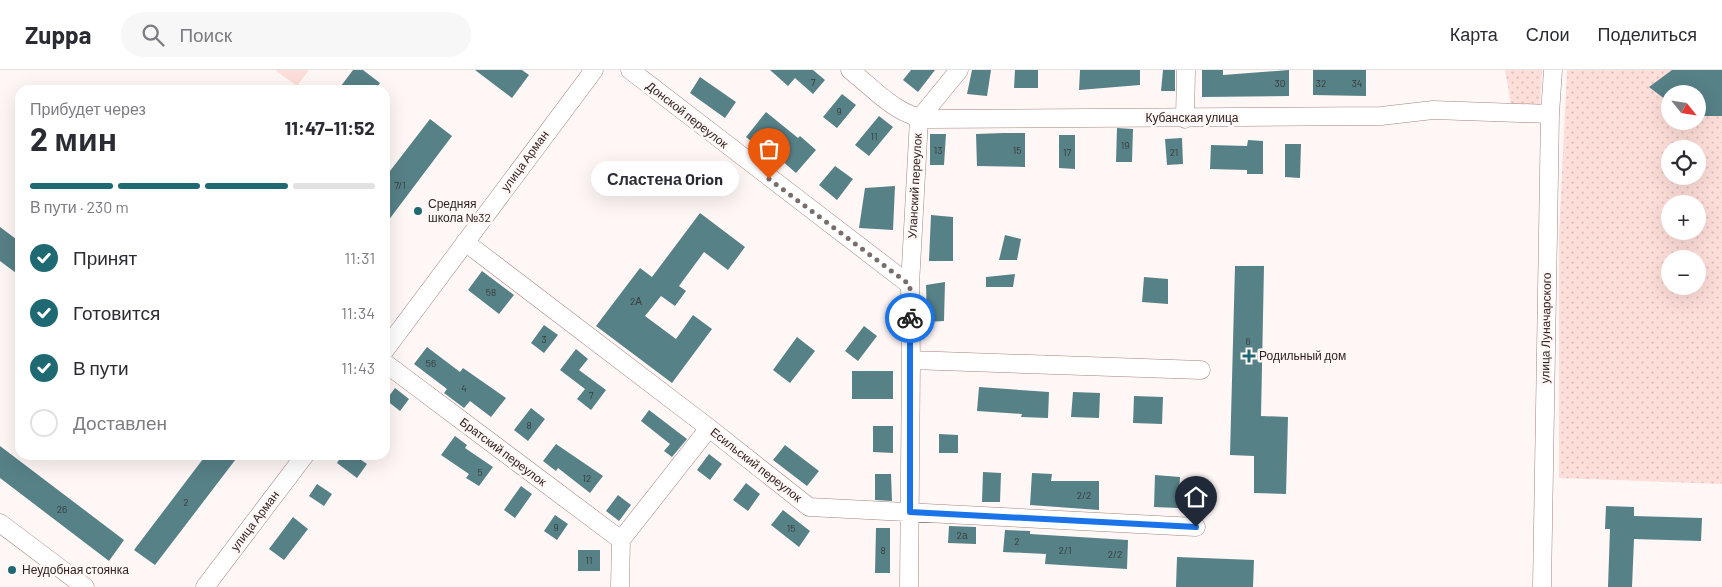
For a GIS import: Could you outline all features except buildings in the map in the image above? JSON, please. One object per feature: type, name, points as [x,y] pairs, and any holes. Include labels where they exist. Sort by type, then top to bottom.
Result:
[{"type":"street","name":"улица Арман","points":[[390,343],[594,70]]},
{"type":"street","name":"Донской переулок","points":[[630,70],[910,285]]},
{"type":"street","name":"Кубанская улица","points":[[850,70],[905,113],[919,119],[1185,119],[1381,116],[1433,110],[1550,114]]},
{"type":"street","name":"Уланский переулок","points":[[910,285],[919,119],[958,70]]},
{"type":"street","points":[[1185,119],[1186,70]]},
{"type":"street","name":"улица Луначарского","points":[[1542,587],[1550,114],[1553,70]]},
{"type":"street","name":"Есильский переулок","points":[[465,242],[709,428],[809,507],[1196,527]]},
{"type":"street","points":[[909,587],[910,285]]},
{"type":"street","points":[[911,360],[1202,370]]},
{"type":"street","name":"Братский переулок","points":[[390,367],[621,540]]},
{"type":"street","points":[[620,587],[621,540],[709,428]]},
{"type":"street","name":"улица Арман","points":[[205,587],[301,460]]},
{"type":"street","points":[[0,523],[85,587]]},
{"type":"shaded area","points":[[275,70],[309,70],[298,85]]},
{"type":"shaded area","points":[[1505,70],[1542,70],[1540,106],[1511,105]]},
{"type":"shaded area","points":[[1567,70],[1722,70],[1722,484],[1559,478],[1559,234]]},
{"type":"way so far","points":[[769,179],[910,285],[910,318]]},
{"type":"place","name":"Сластена Orion","points":[[769,179]]},
{"type":"place","name":"Средняя школа №32","points":[[418,211]]},
{"type":"place","name":"Родильный дом","points":[[1249,356]]},
{"type":"place","name":"Неудобная стоянка","points":[[12,570]]},
{"type":"route","points":[[910,318],[910,512],[1196,527]]}]
